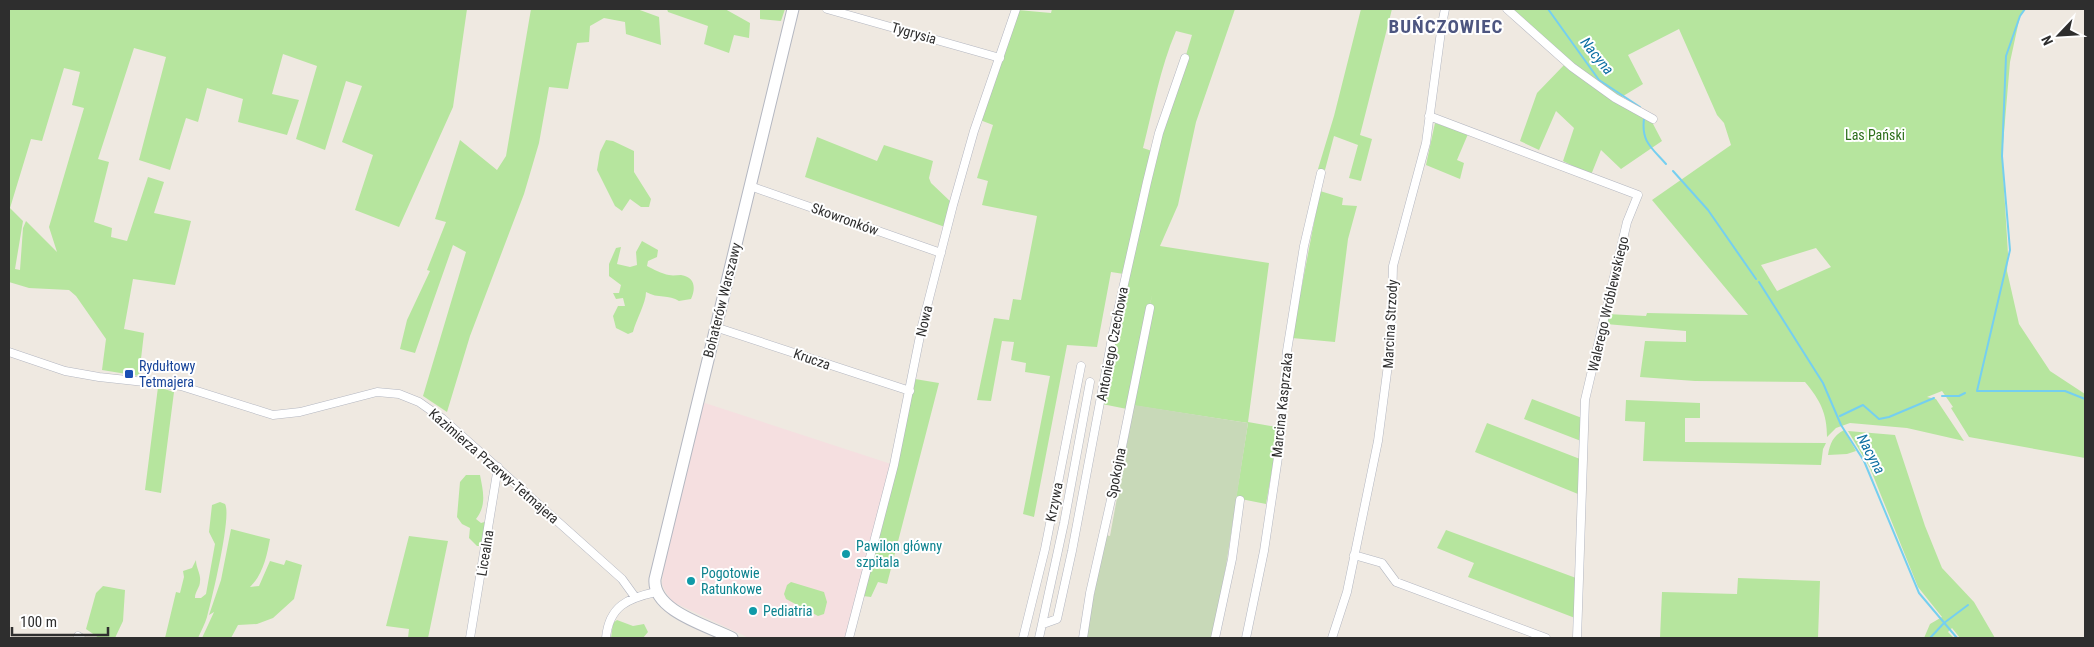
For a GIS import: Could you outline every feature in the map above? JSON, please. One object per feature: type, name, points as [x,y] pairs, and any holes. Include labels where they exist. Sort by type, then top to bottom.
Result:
[{"type":"street","name":"Bohaterów Warszawy","points":[[656,592],[654,584],[657,564],[793,9]]},
{"type":"street","name":"Tygrysia","points":[[827,9],[1000,58]]},
{"type":"street","name":"Nowa","points":[[849,638],[894,465],[922,326],[940,253],[974,132],[1016,9]]},
{"type":"street","name":"Marcina Strzody","points":[[1332,638],[1347,592],[1378,441],[1391,342],[1393,266],[1426,143],[1428,116],[1445,9]]},
{"type":"street","points":[[1507,9],[1572,67],[1615,98],[1653,119]]},
{"type":"street","name":"Antoniego Czechowa","points":[[1043,624],[1057,619],[1072,551],[1112,333],[1159,133],[1185,58]]},
{"type":"street","name":"Walerego Wróblewskiego","points":[[1428,116],[1638,195],[1627,222],[1586,400],[1577,638]]},
{"type":"street","name":"Marcina Kasprzaka","points":[[1246,638],[1264,551],[1280,444],[1287,351],[1304,246],[1322,173]]},
{"type":"street","name":"Skowronków","points":[[750,186],[940,253]]},
{"type":"street","name":"Spokojna","points":[[1083,638],[1090,594],[1114,491],[1150,308]]},
{"type":"street","name":"Krucza","points":[[715,327],[910,391]]},
{"type":"street","name":"Kazimierza Przerwy-Tetmajera","points":[[9,352],[65,371],[99,377],[181,386],[273,415],[300,412],[377,392],[399,394],[419,402],[443,419],[622,579],[634,597]]},
{"type":"street","name":"Krzywa","points":[[1023,638],[1045,549],[1081,366]]},
{"type":"street","name":"Antoniego Czechowa","points":[[1039,638],[1090,382]]},
{"type":"street","name":"Licealna","points":[[470,638],[498,467]]},
{"type":"street","points":[[1215,638],[1232,559],[1240,500]]},
{"type":"street","points":[[1354,555],[1382,563],[1396,582],[1546,638]]},
{"type":"street","points":[[606,638],[609,623],[614,614],[634,597],[656,592],[668,607],[732,638]]},
{"type":"shaded area","points":[[702,402],[891,464],[846,638],[749,638],[673,602],[666,593],[662,584],[664,563]]},
{"type":"green space","points":[[9,9],[467,9],[453,107],[399,227],[355,210],[373,155],[342,142],[362,86],[346,81],[325,150],[296,139],[317,66],[283,54],[272,94],[299,100],[287,135],[238,122],[243,99],[207,88],[198,122],[186,118],[170,170],[139,160],[166,57],[134,48],[98,159],[109,162],[94,222],[112,228],[111,237],[127,241],[148,177],[164,182],[154,213],[191,221],[175,285],[133,279],[124,329],[144,333],[139,376],[102,370],[106,339],[76,296],[69,290],[29,288],[9,282]],"holes":[[[64,68],[80,72],[72,105],[84,108],[49,227],[57,252],[26,221],[23,228],[20,270],[15,269],[23,221],[10,208],[31,139],[42,141]]]},
{"type":"green space","points":[[531,9],[637,9],[659,17],[661,45],[626,34],[625,22],[604,18],[590,26],[589,42],[577,43],[568,89],[549,87],[539,143],[524,194],[470,336],[447,412],[423,396],[466,252],[453,245],[415,353],[400,349],[407,320],[430,271],[427,270],[446,222],[435,219],[460,140],[497,170],[506,156]]},
{"type":"green space","points":[[667,9],[725,9],[750,23],[749,38],[734,35],[729,53],[704,44],[708,26],[668,12]]},
{"type":"green space","points":[[760,9],[785,9],[781,21],[760,19]]},
{"type":"green space","points":[[1052,9],[1235,9],[1196,122],[1178,205],[1160,246],[1269,263],[1248,422],[1277,427],[1277,441],[1266,504],[1236,498],[1248,423],[1130,405],[1152,295],[1127,409],[1102,404],[1152,168],[1192,35],[1176,31],[1161,74],[1143,148],[1152,151],[1124,274],[1111,272],[1097,347],[1067,345],[1034,517],[1023,514],[1050,376],[1025,372],[1026,363],[1011,360],[1014,342],[1002,341],[991,401],[977,400],[994,318],[1009,320],[1013,299],[1021,300],[1037,216],[982,205],[988,181],[977,178],[993,125],[980,120],[1018,10],[1051,13]]},
{"type":"green space","points":[[1361,9],[1392,9],[1360,135],[1372,139],[1361,181],[1349,178],[1358,145],[1334,136],[1325,170],[1318,169],[1334,116]]},
{"type":"green space","name":"Las Pański","points":[[1511,9],[2025,9],[2020,16],[2010,62],[2002,156],[2008,254],[2007,271],[2019,324],[2050,371],[2085,394],[2085,458],[1969,437],[1942,391],[1927,397],[1936,399],[1964,441],[1907,428],[1850,423],[1836,428],[1827,437],[1826,421],[1822,407],[1805,382],[1695,381],[1640,377],[1645,341],[1686,342],[1686,331],[1606,324],[1607,314],[1646,316],[1647,313],[1748,315],[1652,200],[1731,145],[1724,123],[1717,115],[1679,29],[1628,55],[1643,84],[1615,101],[1652,122],[1662,141],[1621,169],[1601,150],[1591,175],[1563,161],[1574,128],[1556,111],[1539,150],[1520,141],[1537,93],[1565,64]],"holes":[[[1816,248],[1831,267],[1777,291],[1761,265]]]},
{"type":"green space","points":[[1435,123],[1468,134],[1457,160],[1464,163],[1460,179],[1426,165]]},
{"type":"green space","points":[[817,137],[877,161],[884,145],[933,161],[929,178],[931,183],[951,202],[945,227],[805,177]]},
{"type":"green space","points":[[606,140],[613,141],[634,151],[634,172],[651,199],[649,207],[641,207],[630,199],[622,211],[615,206],[597,170],[600,152]]},
{"type":"green space","points":[[1320,191],[1343,198],[1342,205],[1357,206],[1348,239],[1335,342],[1292,338]]},
{"type":"green space","points":[[642,241],[658,250],[657,257],[648,261],[647,266],[666,274],[686,276],[692,281],[694,291],[691,299],[679,301],[646,292],[633,332],[628,334],[616,328],[613,316],[618,306],[625,306],[623,298],[616,299],[613,293],[619,293],[621,285],[609,276],[609,264],[616,248],[621,247],[617,264],[630,267],[637,265],[636,252]]},
{"type":"green space","points":[[915,379],[939,383],[887,584],[878,582],[871,597],[863,596],[898,463]]},
{"type":"green space","points":[[158,387],[174,392],[161,493],[145,490]]},
{"type":"green space","points":[[1532,399],[1582,418],[1581,441],[1524,419]]},
{"type":"green space","points":[[1626,400],[1700,403],[1700,418],[1685,418],[1685,442],[1826,443],[1823,449],[1821,465],[1643,461],[1645,422],[1625,421]]},
{"type":"green space","points":[[1134,405],[1248,423],[1226,566],[1212,638],[1086,638],[1105,535],[1110,536]]},
{"type":"green space","points":[[1487,423],[1580,459],[1578,494],[1475,452]]},
{"type":"green space","points":[[1844,430],[1856,451],[1847,454],[1828,455],[1833,440]]},
{"type":"green space","points":[[1848,431],[1895,435],[1925,526],[1942,568],[1974,602],[1995,638],[1960,638],[1952,628],[1948,632],[1954,638],[1924,638],[1930,624],[1942,617],[1918,587],[1870,468]]},
{"type":"green space","points":[[466,475],[480,475],[483,503],[476,519],[481,523],[488,521],[484,546],[477,546],[469,538],[470,528],[462,524],[457,517],[460,482]]},
{"type":"green space","points":[[220,502],[225,504],[226,511],[224,540],[205,622],[198,638],[165,638],[176,592],[180,593],[184,577],[183,571],[192,568],[196,560],[200,578],[195,598],[201,598],[206,594],[215,544],[209,532],[212,505]]},
{"type":"green space","points":[[231,529],[270,539],[261,571],[250,587],[259,586],[270,561],[284,565],[286,560],[302,565],[294,599],[273,618],[257,624],[238,625],[231,638],[202,638],[214,612],[209,615],[221,580]]},
{"type":"green space","points":[[1446,530],[1576,578],[1575,618],[1468,577],[1474,563],[1437,548]]},
{"type":"green space","points":[[409,536],[448,541],[428,638],[408,638],[409,629],[386,626]]},
{"type":"green space","points":[[1738,578],[1820,581],[1818,638],[1660,638],[1662,592],[1737,594]]},
{"type":"green space","points":[[791,582],[824,592],[827,602],[824,614],[818,616],[786,599],[784,594],[787,585]]},
{"type":"green space","points":[[103,586],[125,590],[123,621],[115,638],[99,638],[86,629],[96,593]]},
{"type":"green space","points":[[617,620],[633,626],[644,624],[648,632],[643,638],[611,638],[613,623]]},
{"type":"waterway","name":"Nacyna","points":[[1548,9],[1599,80],[1640,107]]},
{"type":"waterway","points":[[2025,9],[2020,16],[2006,56],[2002,156],[2010,250],[1977,391],[2065,391],[2085,399]]},
{"type":"waterway","name":"Nacyna","points":[[1644,119],[1646,139],[1652,149],[1666,164]]},
{"type":"waterway","name":"Nacyna","points":[[1673,171],[1708,210],[1756,279]]},
{"type":"waterway","name":"Nacyna","points":[[1759,282],[1823,383],[1841,425],[1864,461],[1919,593],[1957,638]]},
{"type":"waterway","points":[[1942,396],[1959,396],[1965,393]]},
{"type":"waterway","points":[[1840,416],[1863,405],[1879,419],[1889,417],[1934,398]]},
{"type":"waterway","points":[[1930,638],[1944,623],[1968,605]]},
{"type":"place","name":"Rydułtowy Tetmajera","points":[[129,374]]},
{"type":"place","name":"Pawilon główny szpitala","points":[[846,554]]},
{"type":"place","name":"Pogotowie Ratunkowe","points":[[691,581]]},
{"type":"place","name":"Pediatria","points":[[753,611]]},
{"type":"district","name":"BUŃCZOWIEC","points":[[1446,26]]}]
